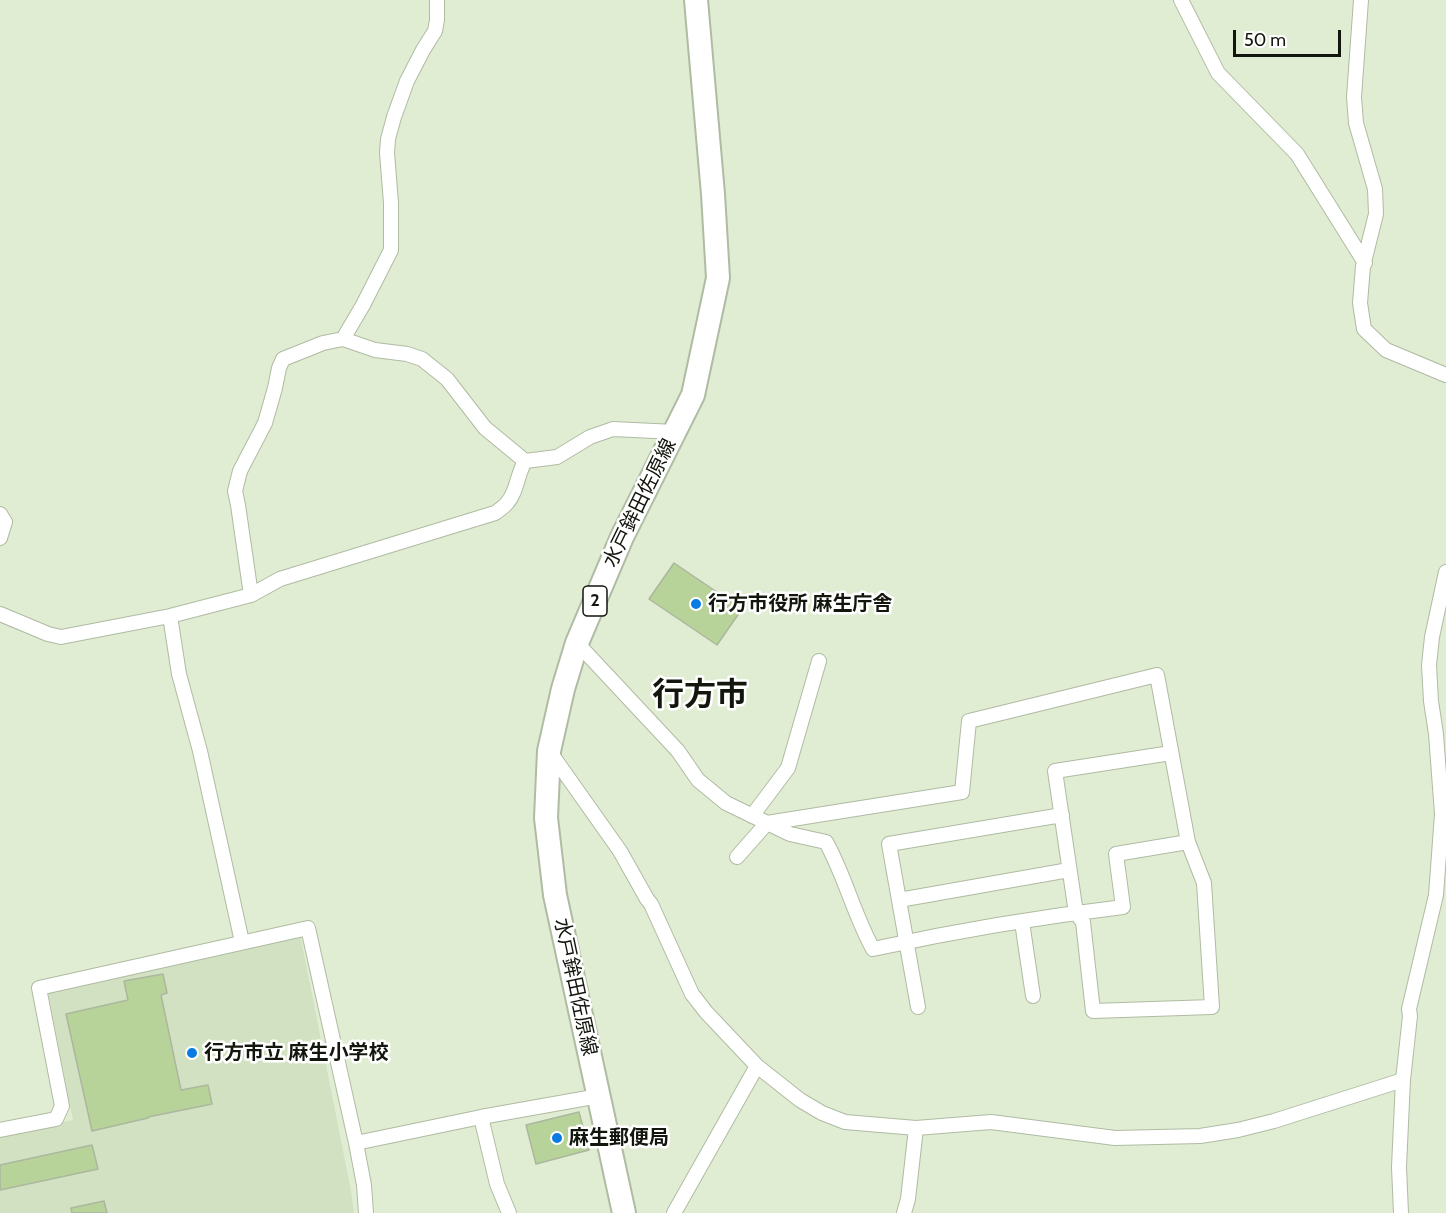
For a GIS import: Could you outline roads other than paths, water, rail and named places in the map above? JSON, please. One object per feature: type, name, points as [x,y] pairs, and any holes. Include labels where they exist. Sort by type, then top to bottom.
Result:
[{"type":"main road","name":"水戸鉾田佐原線","points":[[624,1213],[555,895],[546,818],[549,751],[563,689],[577,643],[622,537],[693,395],[718,278],[696,0]]},
{"type":"street","points":[[344,339],[391,250],[388,139],[407,81],[435,32],[437,0]]},
{"type":"street","points":[[1181,0],[1218,73],[1297,154],[1365,263]]},
{"type":"street","points":[[1361,0],[1353,97],[1356,123],[1375,189],[1376,214],[1363,266],[1360,303],[1364,329],[1386,350],[1446,375]]},
{"type":"street","points":[[251,595],[235,491],[240,471],[265,423],[283,359],[302,350],[344,339],[375,350],[407,354],[422,359],[447,379],[485,428],[525,462],[557,457],[590,437],[613,429],[675,432]]},
{"type":"street","points":[[0,614],[61,637],[170,616],[251,595],[280,579],[495,513],[507,504],[525,462]]},
{"type":"street","points":[[0,514],[5,522],[0,538]]},
{"type":"street","points":[[1401,1213],[1403,1080],[1409,1009],[1436,896],[1442,814],[1429,665],[1432,638],[1446,572]]},
{"type":"street","points":[[170,616],[179,674],[200,751],[242,942]]},
{"type":"street","points":[[577,643],[678,752],[698,780],[726,803],[790,834],[826,842],[837,861],[863,931],[873,949],[1022,922],[1123,907],[1116,854],[1188,842]]},
{"type":"street","points":[[752,816],[788,768],[819,662]]},
{"type":"street","points":[[737,857],[767,823],[962,792],[969,721],[1157,675],[1188,842],[1204,883],[1212,1007],[1093,1011],[1083,922],[1076,913],[1069,870],[1055,771],[1171,753]]},
{"type":"street","points":[[549,751],[620,851],[651,904],[692,994],[706,1012],[757,1066],[800,1100],[822,1113],[845,1122],[916,1128],[991,1122],[1115,1138],[1200,1136],[1274,1121],[1403,1080]]},
{"type":"street","points":[[918,1007],[889,844],[1062,815]]},
{"type":"street","points":[[899,900],[1069,870]]},
{"type":"street","points":[[1022,922],[1033,996]]},
{"type":"street","points":[[0,1130],[56,1119],[62,1106],[39,988],[308,928],[356,1143],[364,1185],[366,1213]]},
{"type":"street","points":[[674,1213],[757,1066]]},
{"type":"street","points":[[356,1143],[599,1096]]},
{"type":"street","points":[[481,1117],[498,1184],[509,1213]]},
{"type":"street","points":[[904,1213],[908,1200],[916,1128]]},
{"type":"place","name":"行方市役所 麻生庁舎","points":[[696,604]]},
{"type":"place","name":"行方市立 麻生小学校","points":[[192,1053]]},
{"type":"place","name":"麻生郵便局","points":[[557,1138]]},
{"type":"district","name":"行方市","points":[[700,696]]}]
